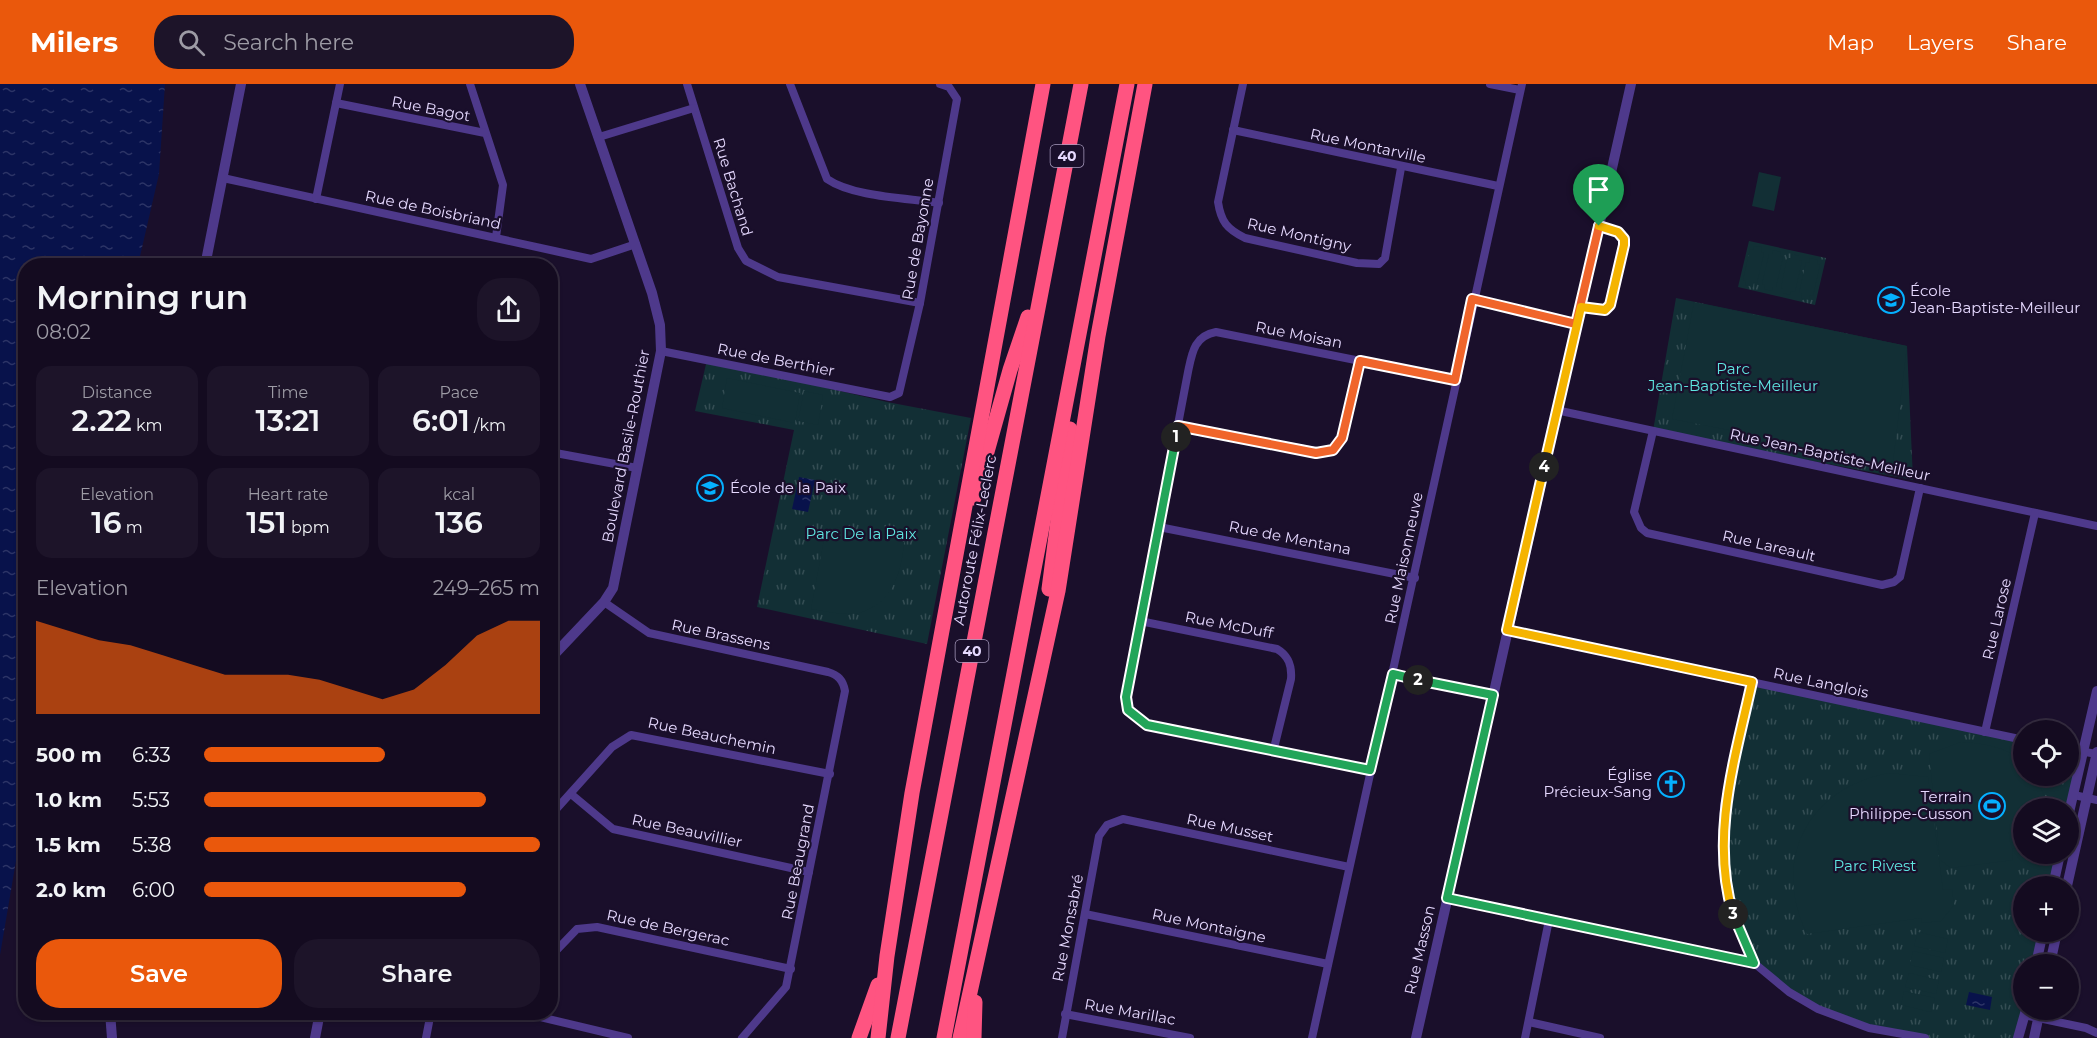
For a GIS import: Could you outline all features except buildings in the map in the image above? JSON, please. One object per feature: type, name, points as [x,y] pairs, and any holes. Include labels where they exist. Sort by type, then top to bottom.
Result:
[{"type":"highway","points":[[878,1038],[887,956],[912,793],[1043,84]]},
{"type":"highway","name":"Autoroute Félix-Leclerc","points":[[898,1038],[1082,84]]},
{"type":"highway","points":[[944,1038],[1127,84]]},
{"type":"highway","points":[[960,1038],[1066,547],[1094,357],[1145,84]]},
{"type":"highway","points":[[958,551],[1010,370],[1047,263]]},
{"type":"highway","points":[[1038,672],[1065,480],[1080,327]]},
{"type":"highway","points":[[859,1038],[871,1010],[887,956]]},
{"type":"highway","points":[[974,1038],[977,964]]},
{"type":"street","points":[[207,258],[241,84]]},
{"type":"street","points":[[316,199],[340,84]]},
{"type":"street","points":[[470,84],[503,185],[496,237]]},
{"type":"street","name":"Boulevard Basile-Routhier","points":[[558,651],[604,602],[613,588],[661,351],[660,325],[636,244],[580,84]]},
{"type":"street","name":"Rue Bachand","points":[[687,84],[738,249],[746,261],[778,277],[920,303]]},
{"type":"street","points":[[790,84],[827,179],[854,190],[939,203]]},
{"type":"street","name":"Rue de Bayonne","points":[[885,396],[899,393],[901,388],[939,203],[957,99],[949,87],[940,84]]},
{"type":"street","name":"Rue Montigny","points":[[1243,84],[1218,202],[1220,219],[1236,234],[1257,241],[1357,262],[1379,264],[1385,258],[1401,168]]},
{"type":"street","points":[[1490,84],[1521,87]]},
{"type":"street","name":"Rue Masson","points":[[1416,1038],[1631,84]]},
{"type":"street","name":"Rue Maisonneuve","points":[[1312,1038],[1370,770],[1415,578],[1472,299],[1521,87]]},
{"type":"street","name":"Rue Bagot","points":[[336,103],[485,133]]},
{"type":"street","points":[[598,137],[694,108]]},
{"type":"street","name":"Rue Montarville","points":[[1233,130],[1401,168],[1498,186]]},
{"type":"street","name":"Rue de Boisbriand","points":[[223,178],[591,259],[636,244]]},
{"type":"street","points":[[1581,307],[1605,310],[1610,305],[1624,245],[1624,239],[1618,232],[1599,226]]},
{"type":"street","points":[[1472,299],[1576,324]]},
{"type":"street","name":"Rue Moisan","points":[[1178,426],[1194,346],[1207,333],[1216,332],[1455,380]]},
{"type":"street","name":"Rue de Berthier","points":[[661,351],[885,396]]},
{"type":"street","points":[[1360,361],[1342,438],[1333,450],[1326,453],[1178,426],[1126,697],[1131,714],[1147,725],[1275,748],[1370,770]]},
{"type":"street","name":"Rue Jean-Baptiste-Meilleur","points":[[1556,410],[2097,526]]},
{"type":"street","name":"Rue Lareault","points":[[1653,431],[1635,513],[1641,528],[1647,533],[1871,583],[1882,585],[1894,582],[1900,577],[1920,488]]},
{"type":"street","points":[[558,453],[638,468]]},
{"type":"street","name":"Rue Larose","points":[[1985,732],[2035,513]]},
{"type":"street","name":"Rue de Mentana","points":[[1159,527],[1415,578]]},
{"type":"street","name":"Rue Brassens","points":[[604,602],[649,633],[828,672],[839,677]]},
{"type":"street","name":"Rue McDuff","points":[[1140,621],[1277,649],[1284,653],[1292,670],[1275,748]]},
{"type":"street","name":"Rue Langlois","points":[[1507,630],[2013,738]]},
{"type":"street","points":[[1393,674],[1493,695]]},
{"type":"street","name":"Rue Beaugrand","points":[[742,1038],[779,998],[786,987],[845,692],[839,677]]},
{"type":"street","points":[[1752,682],[1724,807],[1723,847],[1730,900],[1737,924],[1754,963],[1789,992],[1818,1009],[1869,1028],[1899,1036],[1926,1038]]},
{"type":"street","points":[[2073,798],[2097,691]]},
{"type":"street","name":"Rue Beauchemin","points":[[558,808],[612,747],[631,735],[830,774]]},
{"type":"street","points":[[2070,876],[2092,798],[2097,753],[2079,751]]},
{"type":"street","name":"Rue Beauvillier","points":[[571,794],[613,829],[809,872]]},
{"type":"street","points":[[2074,795],[2092,798]]},
{"type":"street","name":"Rue Musset","points":[[1107,825],[1123,819],[1349,867]]},
{"type":"street","name":"Rue Monsabré","points":[[1062,1038],[1099,836],[1107,825]]},
{"type":"street","points":[[1447,898],[1754,963]]},
{"type":"street","name":"Rue Montaigne","points":[[1085,914],[1328,964]]},
{"type":"street","points":[[1525,1038],[1549,920]]},
{"type":"street","name":"Rue de Bergerac","points":[[558,949],[577,929],[597,927],[790,969]]},
{"type":"street","name":"Rue Marillac","points":[[1065,1014],[1190,1038]]},
{"type":"street","points":[[111,1020],[112,1038]]},
{"type":"street","points":[[315,1038],[318,1020]]},
{"type":"street","points":[[426,1038],[429,1020]]},
{"type":"street","points":[[554,1020],[628,1038]]},
{"type":"street","points":[[2018,1038],[2023,1020]]},
{"type":"street","points":[[2034,1038],[2038,1020]]},
{"type":"street","points":[[2060,1020],[2097,1033]]},
{"type":"street","points":[[1529,1022],[1600,1038]]},
{"type":"green space","points":[[1759,172],[1781,177],[1774,211],[1752,206]]},
{"type":"green space","points":[[1749,241],[1826,258],[1815,305],[1738,287]]},
{"type":"green space","points":[[1754,246],[1762,247],[1761,252],[1764,253],[1757,283],[1754,282],[1753,287],[1745,285],[1746,281],[1743,280],[1750,249],[1753,250]]},
{"type":"green space","points":[[1773,250],[1781,252],[1780,256],[1783,257],[1776,287],[1773,287],[1772,291],[1764,289],[1765,285],[1762,284],[1769,254],[1772,254]]},
{"type":"green space","points":[[1792,254],[1799,256],[1799,260],[1802,261],[1795,292],[1791,291],[1790,295],[1783,293],[1781,288],[1787,258],[1791,258]]},
{"type":"green space","points":[[1810,258],[1818,260],[1817,264],[1820,265],[1813,296],[1810,295],[1809,300],[1801,298],[1802,293],[1799,293],[1806,262],[1809,263]]},
{"type":"green space","name":"Parc Jean-Baptiste-Meilleur","points":[[1676,298],[1907,346],[1913,480],[1653,431]]},
{"type":"green space","name":"Parc Jean-Baptiste-Meilleur","points":[[1694,302],[1907,346],[1893,462],[1672,419]]},
{"type":"green space","name":"Parc De la Paix","points":[[707,360],[887,402],[971,418],[927,644],[757,607],[794,430],[695,411]]},
{"type":"green space","points":[[727,378],[800,393],[795,423],[722,408]]},
{"type":"green space","points":[[804,391],[823,395],[818,425],[798,421]]},
{"type":"green space","points":[[836,527],[904,542],[901,564],[894,584],[881,601],[862,612],[843,614],[811,609],[825,534]]},
{"type":"green space","name":"Parc Rivest","points":[[1751,682],[2013,739],[2013,786],[2074,786],[2071,798],[2013,798],[2013,864],[2058,864],[2055,876],[2013,876],[2013,942],[2041,942],[2038,954],[2013,954],[2013,1020],[2022,1020],[2018,1038],[1925,1038],[1868,1028],[1818,1009],[1765,973],[1747,949],[1730,903],[1724,808]]},
{"type":"green space","name":"Terrain Philippe-Cusson","points":[[1961,742],[2002,749],[2013,755],[2013,786],[2040,786],[2045,798],[2013,798],[2013,860],[1951,868],[1940,860],[1929,754]]},
{"type":"green space","name":"Parc Rivest","points":[[2079,751],[2083,752],[2079,767]]},
{"type":"green space","points":[[1889,773],[1928,777],[1943,890],[1952,889],[1954,905],[1941,921],[1922,923],[1921,918],[1807,934],[1797,906],[1793,880],[1796,854],[1804,831],[1818,811],[1837,794],[1861,781]]},
{"type":"green space","points":[[1918,932],[1948,939],[1945,953],[1914,946]]},
{"type":"green space","points":[[1913,951],[1944,958],[1941,972],[1910,965]]},
{"type":"green space","points":[[1909,973],[1939,980],[1936,994],[1905,987]]},
{"type":"green space","points":[[1904,991],[1935,998],[1931,1012],[1901,1005]]},
{"type":"water","points":[[0,84],[165,84],[159,174],[140,258],[18,258],[18,849],[0,955]]},
{"type":"water","points":[[799,477],[815,480],[808,512],[792,509]]},
{"type":"water","points":[[1969,992],[1992,997],[1990,1010],[1966,1005]]},
{"type":"place","name":"École Jean-Baptiste-Meilleur","points":[[1891,300]]},
{"type":"place","name":"École de la Paix","points":[[710,488]]},
{"type":"place","name":"Église Précieux-Sang","points":[[1671,784]]},
{"type":"place","name":"Terrain Philippe-Cusson","points":[[1992,806]]},
{"type":"route","points":[[1599,226],[1618,232],[1623,236],[1624,245],[1610,305],[1605,310],[1581,307],[1507,630],[1752,682],[1724,807],[1723,847],[1730,900],[1737,924],[1754,963],[1447,898],[1493,695],[1393,674],[1370,770],[1275,748],[1147,725],[1128,710],[1126,697],[1178,426],[1316,453],[1333,450],[1342,438],[1360,361],[1455,380],[1472,299],[1576,324],[1599,226]]}]
